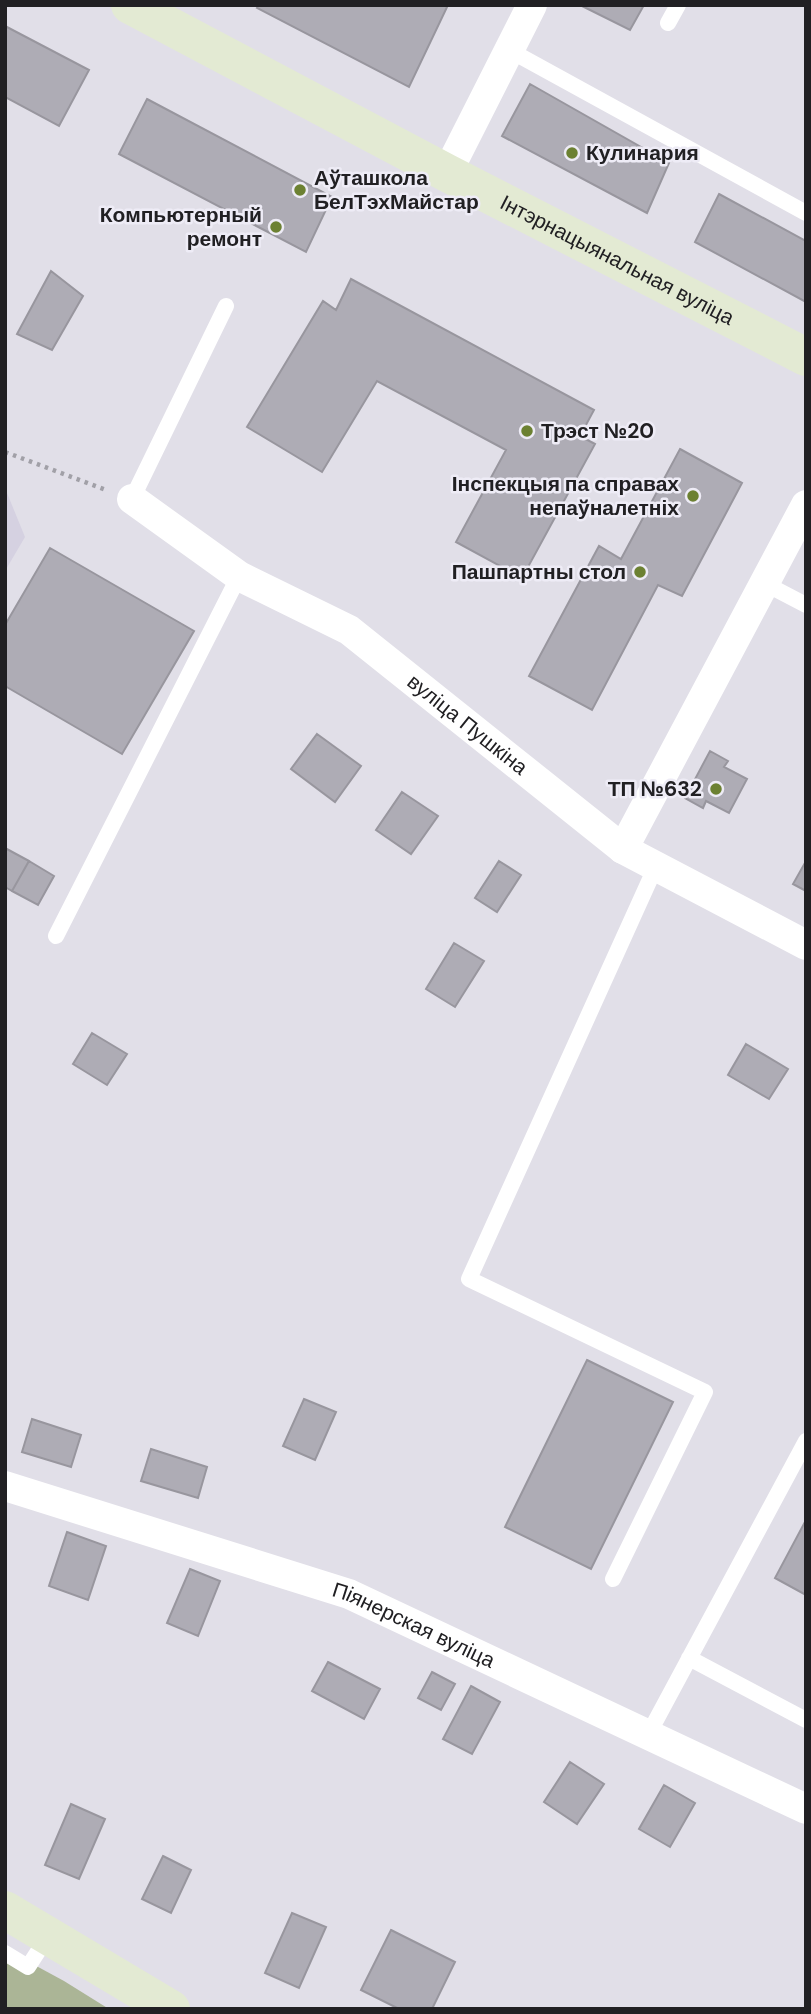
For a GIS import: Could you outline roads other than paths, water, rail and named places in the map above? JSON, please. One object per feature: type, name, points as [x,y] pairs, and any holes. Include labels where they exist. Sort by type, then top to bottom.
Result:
[{"type":"street","name":"Інтэрнацыянальная вуліца","points":[[130,5],[447,173],[806,357]]},
{"type":"street","points":[[447,173],[532,5]]},
{"type":"street","name":"вуліца Пушкіна","points":[[132,499],[239,576],[349,630],[623,849],[806,945]]},
{"type":"street","points":[[623,849],[806,505]]},
{"type":"street","name":"Піянерская вуліца","points":[[5,1486],[349,1594],[806,1809]]},
{"type":"street","points":[[5,1910],[171,2009]]},
{"type":"lane","points":[[668,23],[678,5]]},
{"type":"lane","points":[[509,50],[806,213]]},
{"type":"lane","points":[[132,499],[226,306]]},
{"type":"lane","points":[[56,936],[239,576]]},
{"type":"lane","points":[[764,583],[806,605]]},
{"type":"lane","points":[[613,1579],[705,1392],[469,1279],[656,866]]},
{"type":"lane","points":[[649,1735],[806,1441]]},
{"type":"lane","points":[[689,1658],[806,1720]]},
{"type":"lane","points":[[5,1953],[28,1967],[48,1936]]},
{"type":"place","name":"Кулинария","points":[[572,153]]},
{"type":"place","name":"Аўташкола БелТэхМайстар","points":[[300,190]]},
{"type":"place","name":"Компьютерный ремонт","points":[[276,227]]},
{"type":"place","name":"Трэст №20","points":[[527,431]]},
{"type":"place","name":"Інспекцыя па справах непаўналетніх","points":[[693,496]]},
{"type":"place","name":"Пашпартны стол","points":[[640,572]]},
{"type":"place","name":"ТП №632","points":[[716,789]]}]
